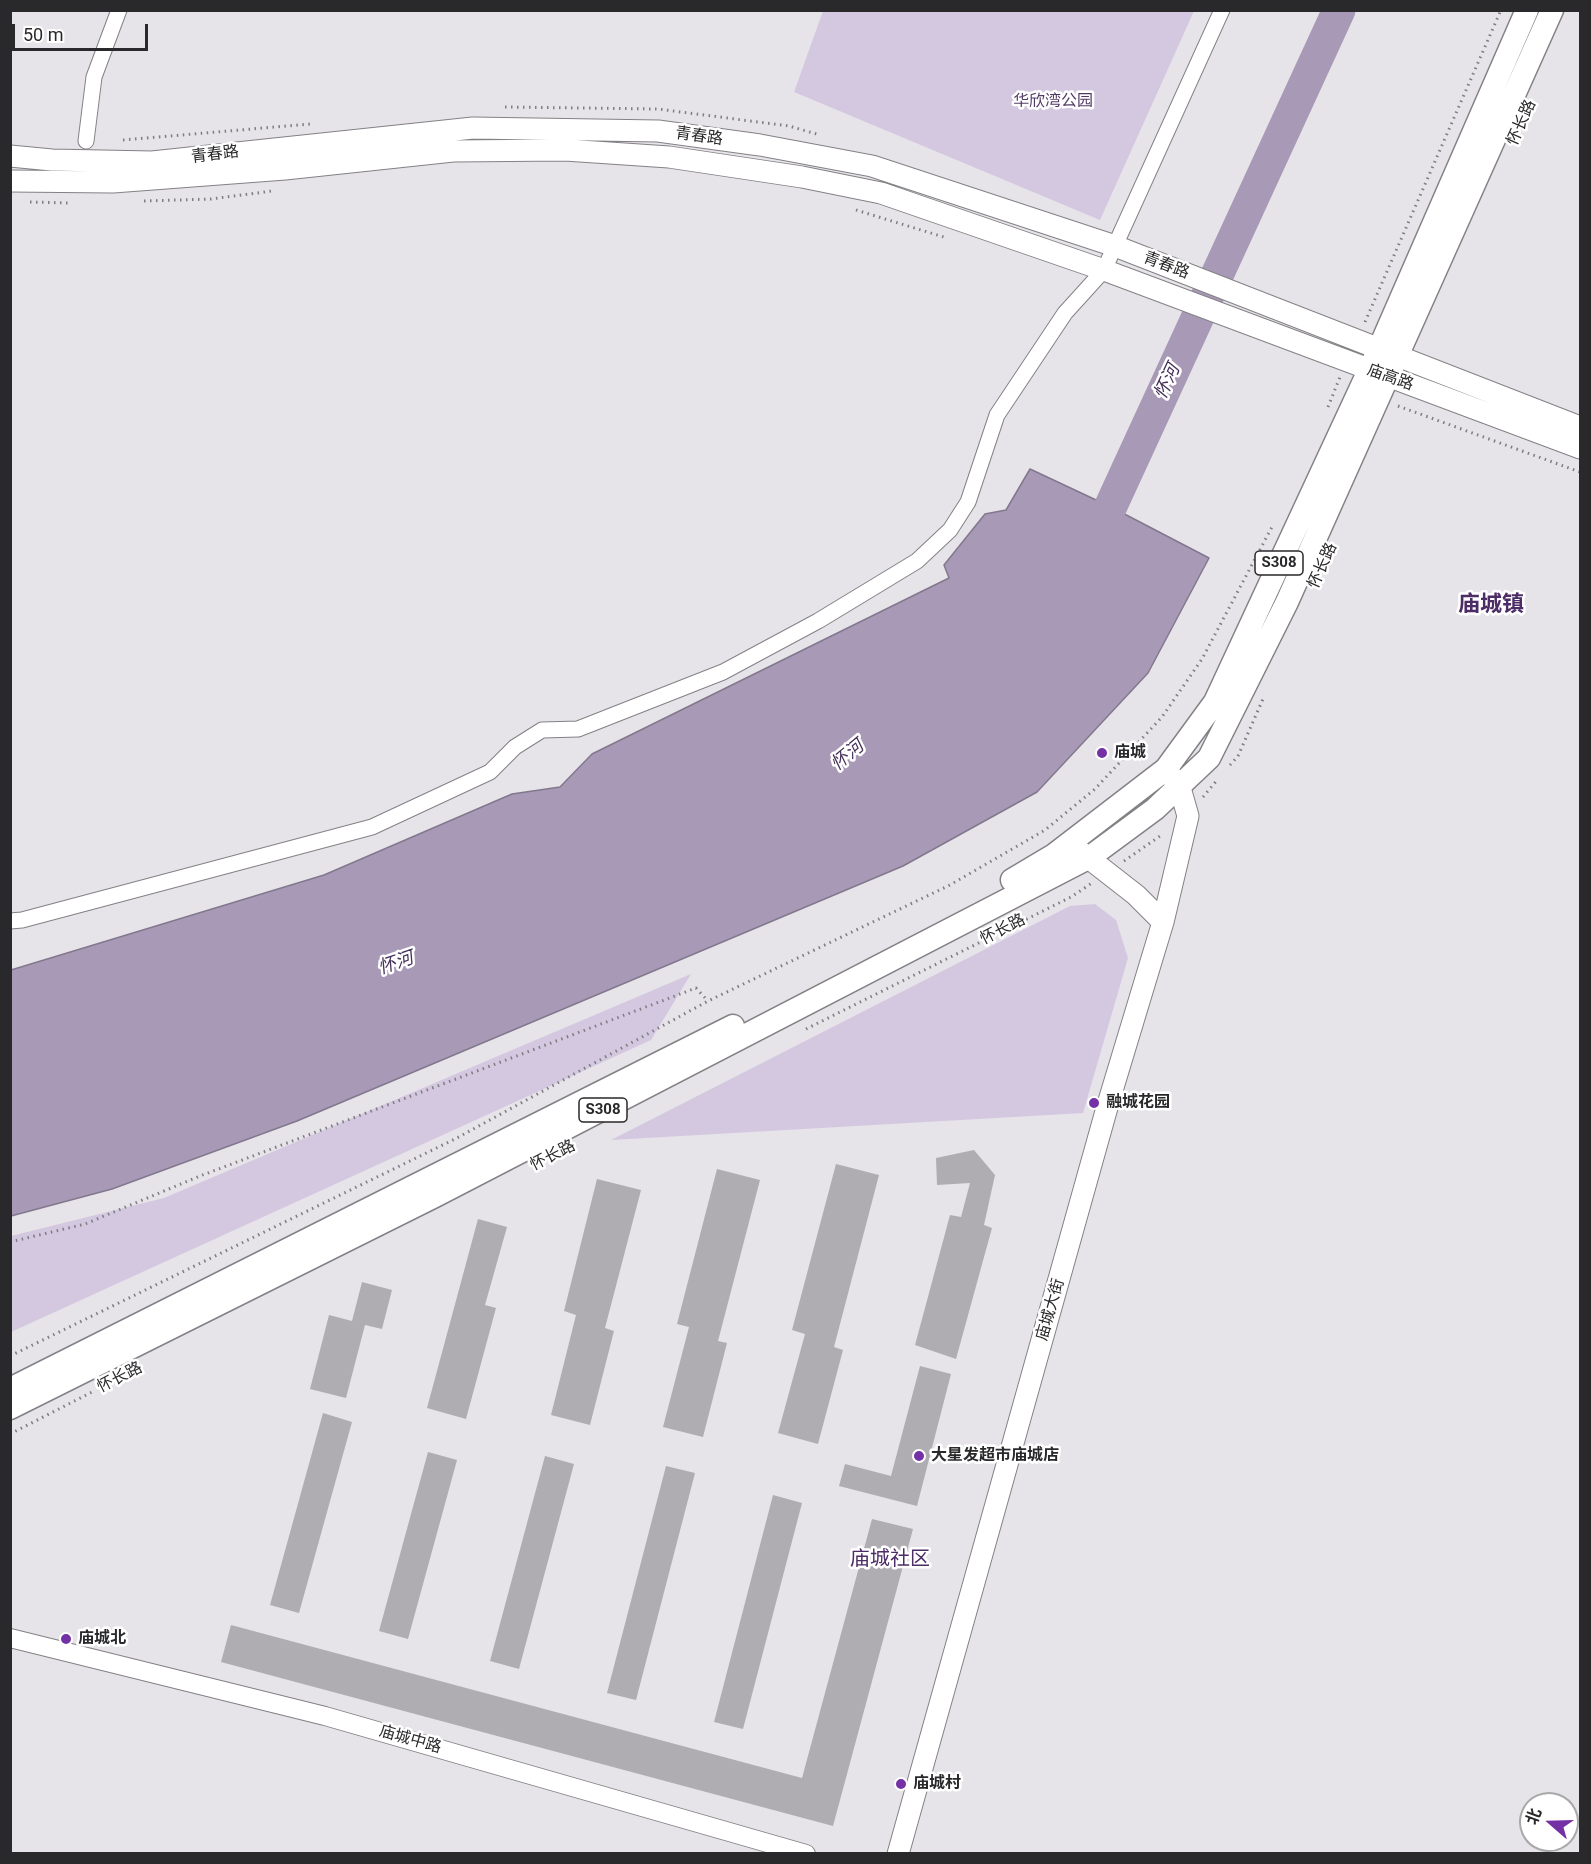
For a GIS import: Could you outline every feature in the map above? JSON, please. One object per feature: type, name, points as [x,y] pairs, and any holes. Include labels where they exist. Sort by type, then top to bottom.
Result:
[{"type":"main road","name":"怀长路","points":[[10,1408],[435,1196],[1090,857],[1180,788],[1209,758],[1287,602],[1527,10]]},
{"type":"main road","name":"怀长路","points":[[1387,353],[1552,10]]},
{"type":"main road","name":"青春路","points":[[10,156],[52,160],[152,162],[473,128],[658,131],[873,166],[1115,246],[1357,340]]},
{"type":"main road","name":"青春路","points":[[10,181],[113,182],[285,169],[453,151],[565,150],[669,157],[802,177],[881,193],[1104,270],[1347,362]]},
{"type":"main road","name":"庙高路","points":[[1357,340],[1581,427]]},
{"type":"main road","name":"庙高路","points":[[1347,362],[1581,448]]},
{"type":"main road","name":"怀长路","points":[[10,1389],[849,968],[1036,868],[1166,769],[1215,702],[1378,374]]},
{"type":"main road","name":"庙城大街","points":[[898,1854],[1105,1115],[1163,922],[1188,816],[1180,788],[1166,769]]},
{"type":"main road","points":[[1069,843],[1090,857],[1136,895],[1163,922]]},
{"type":"street","points":[[86,141],[94,77],[119,10]]},
{"type":"street","points":[[10,921],[22,920],[372,827],[490,772],[515,747],[542,730],[578,729],[616,716],[723,672],[818,621],[917,561],[950,531],[968,502],[997,415],[1065,313],[1104,270],[1222,10]]},
{"type":"street","name":"庙城中路","points":[[10,1638],[325,1716],[806,1854]]},
{"type":"path","points":[[1357,340],[1501,10]]},
{"type":"path","points":[[144,201],[211,199],[281,190]]},
{"type":"path","points":[[21,201],[76,203]]},
{"type":"path","points":[[848,208],[951,240]]},
{"type":"path","points":[[1326,411],[1347,362]]},
{"type":"path","name":"庙高路","points":[[1392,414],[1396,405],[1581,472]]},
{"type":"path","points":[[10,1356],[455,1139],[708,1001],[950,885],[1045,830],[1095,789],[1162,717],[1202,659],[1276,518]]},
{"type":"path","name":"怀长路","points":[[801,1031],[1071,897],[1188,816],[1238,756],[1267,691]]},
{"type":"path","points":[[10,1242],[85,1224],[200,1176],[696,988],[708,1001]]},
{"type":"path","name":"怀长路","points":[[10,1434],[101,1387]]},
{"type":"green space","name":"华欣湾公园","points":[[823,10],[1194,11],[1100,220],[794,92]]},
{"type":"green space","points":[[1095,904],[1116,920],[1128,958],[1083,1113],[611,1140],[1070,906]]},
{"type":"green space","points":[[691,974],[651,1040],[11,1332],[11,1236],[164,1198]]},
{"type":"water","points":[[1030,469],[1111,507],[1209,558],[1148,673],[1037,792],[903,866],[297,1121],[112,1189],[11,1216],[11,970],[324,875],[512,794],[560,787],[592,754],[949,578],[944,565],[985,514],[1006,510]]},
{"type":"building","points":[[974,1150],[995,1175],[984,1225],[992,1228],[956,1359],[915,1345],[950,1215],[961,1217],[970,1183],[937,1185],[936,1158]]},
{"type":"building","points":[[836,1164],[879,1175],[834,1347],[843,1350],[818,1444],[778,1433],[805,1334],[792,1330]]},
{"type":"building","points":[[717,1169],[760,1180],[718,1341],[727,1343],[703,1437],[663,1427],[689,1327],[677,1324]]},
{"type":"building","points":[[597,1179],[641,1190],[605,1328],[614,1331],[590,1425],[551,1415],[576,1315],[564,1311]]},
{"type":"building","points":[[478,1219],[507,1227],[485,1305],[496,1308],[466,1419],[427,1408]]},
{"type":"building","points":[[362,1282],[392,1290],[382,1329],[365,1325],[346,1398],[310,1389],[329,1315],[352,1321]]},
{"type":"building","points":[[920,1366],[951,1374],[917,1506],[839,1486],[845,1464],[891,1476]]},
{"type":"building","points":[[323,1413],[352,1422],[299,1613],[270,1605]]},
{"type":"building","points":[[428,1452],[457,1460],[408,1639],[379,1631]]},
{"type":"building","points":[[545,1456],[574,1464],[519,1669],[490,1661]]},
{"type":"building","points":[[666,1466],[695,1473],[636,1700],[607,1693]]},
{"type":"building","points":[[773,1495],[802,1503],[743,1729],[714,1722]]},
{"type":"building","points":[[872,1519],[913,1529],[833,1826],[221,1662],[231,1625],[802,1778]]},
{"type":"waterway","name":"怀河","points":[[1092,547],[1339,10]]},
{"type":"place","name":"庙城","points":[[1102,753]]},
{"type":"place","name":"融城花园","points":[[1094,1103]]},
{"type":"place","name":"大星发超市庙城店","points":[[919,1456]]},
{"type":"place","name":"庙城北","points":[[66,1639]]},
{"type":"place","name":"庙城村","points":[[901,1784]]},
{"type":"district","name":"庙城镇","points":[[1491,605]]},
{"type":"district","name":"庙城社区","points":[[890,1560]]}]
